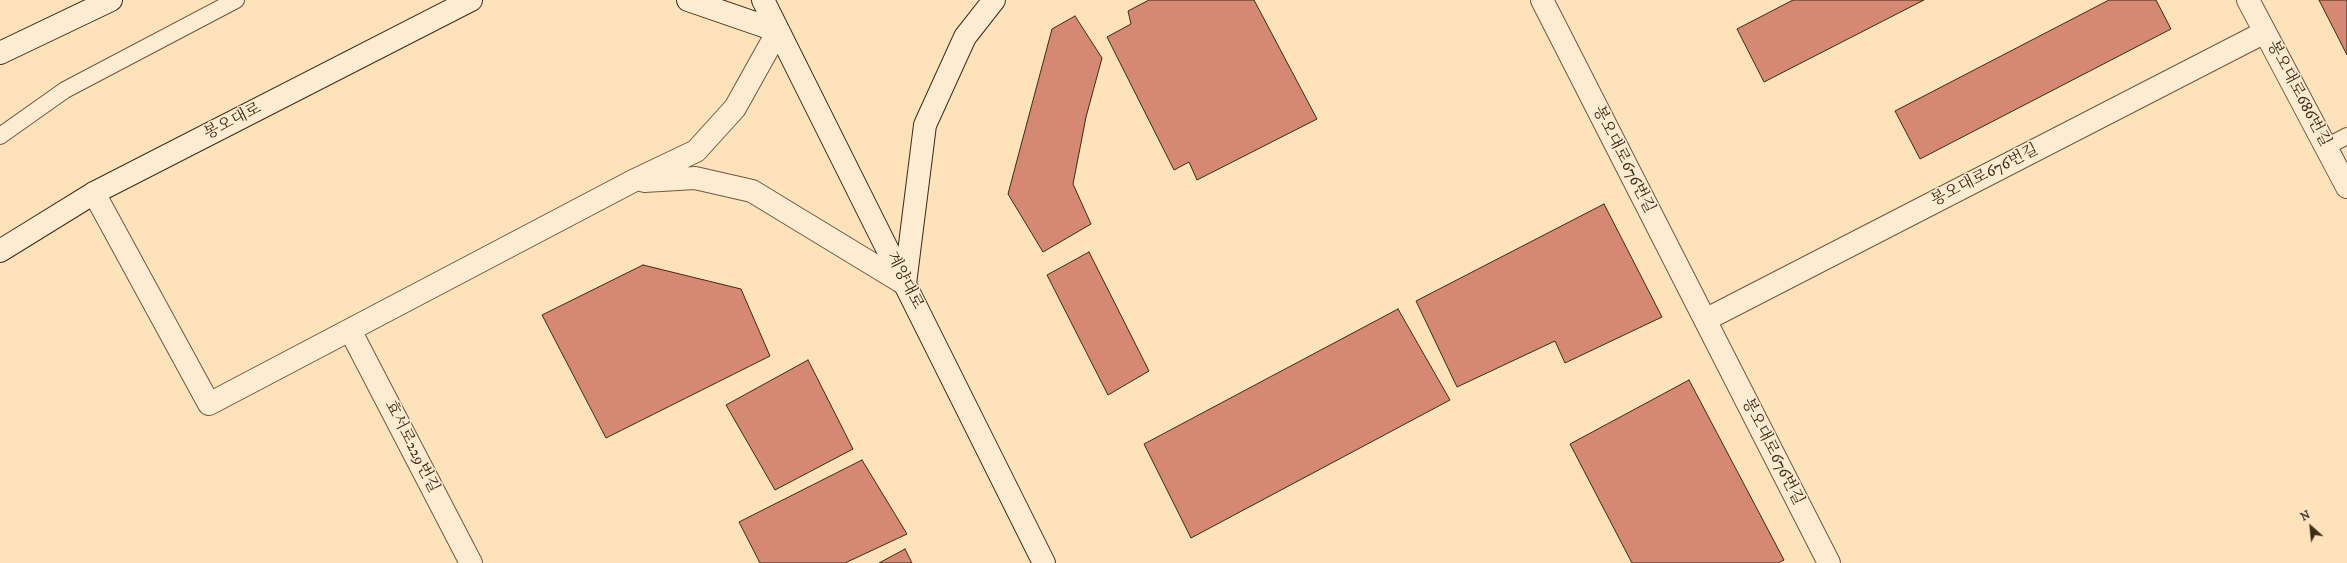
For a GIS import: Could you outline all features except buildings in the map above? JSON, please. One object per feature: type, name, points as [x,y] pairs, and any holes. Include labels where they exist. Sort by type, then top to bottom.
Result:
[{"type":"street","points":[[0,53],[111,0]]},
{"type":"street","name":"봉오대로","points":[[0,251],[94,193],[471,0]]},
{"type":"street","points":[[94,193],[209,404],[633,181],[696,151],[735,108],[778,31],[688,0]]},
{"type":"street","name":"계양대로","points":[[763,0],[1044,563]]},
{"type":"street","points":[[633,181],[695,178],[752,191],[905,284],[925,125],[965,37],[994,0]]},
{"type":"street","name":"봉오대로676번길","points":[[1542,0],[1829,563]]},
{"type":"street","name":"봉오대로686번길","points":[[2248,0],[2347,187]]},
{"type":"street","name":"봉오대로676번길","points":[[1705,320],[2265,32]]},
{"type":"street","name":"효서로229번길","points":[[350,330],[471,563]]},
{"type":"lane","points":[[0,136],[65,90],[236,0]]},
{"type":"lane","points":[[2326,147],[2347,136]]}]
